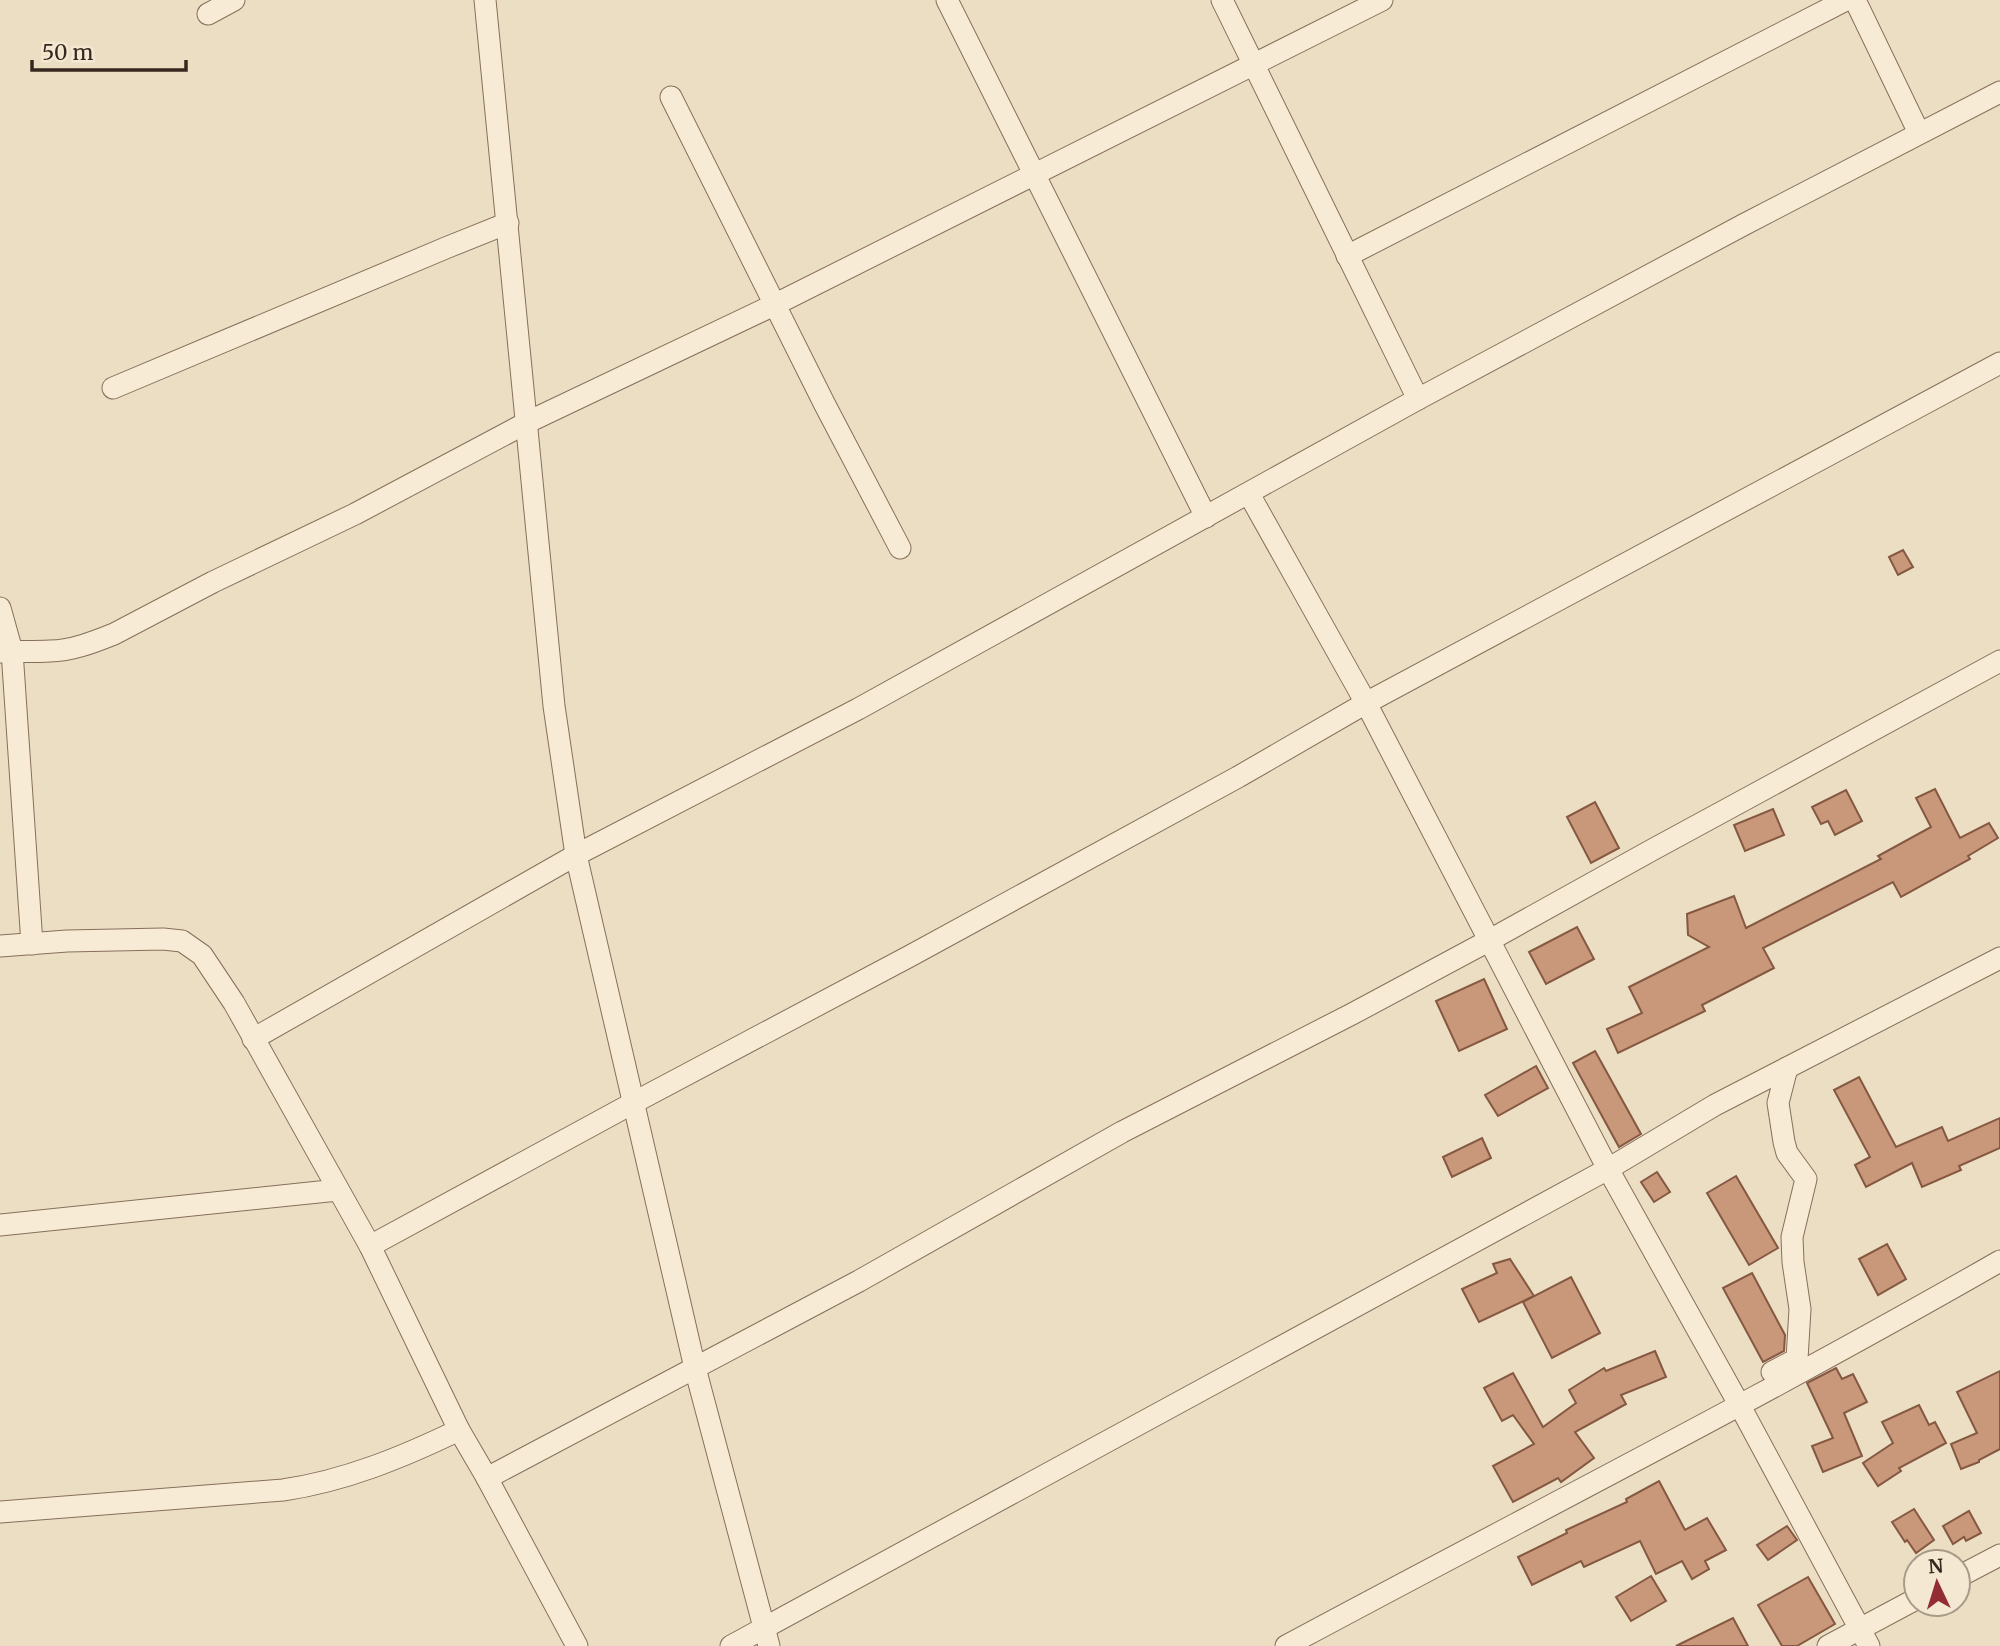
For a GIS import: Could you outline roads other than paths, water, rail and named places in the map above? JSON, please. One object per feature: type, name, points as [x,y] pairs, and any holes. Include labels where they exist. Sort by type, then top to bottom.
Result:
[{"type":"street","points":[[208,14],[234,0]]},
{"type":"street","points":[[485,0],[554,706],[576,855],[695,1368],[767,1637]]},
{"type":"street","points":[[947,0],[1206,517]]},
{"type":"street","points":[[1222,0],[1418,399]]},
{"type":"street","points":[[6,652],[51,651],[76,647],[114,634],[213,582],[355,514],[527,422],[776,304],[1382,0]]},
{"type":"street","points":[[1347,256],[1846,0]]},
{"type":"street","points":[[1855,0],[1919,133]]},
{"type":"street","points":[[253,1039],[576,855],[870,702],[1418,399],[2000,92]]},
{"type":"street","points":[[671,97],[825,405],[900,548]]},
{"type":"street","points":[[113,388],[508,223]]},
{"type":"street","points":[[370,1246],[922,950],[1366,704],[2000,363]]},
{"type":"street","points":[[1249,494],[1366,704],[1608,1169],[1746,1403],[1864,1637]]},
{"type":"street","points":[[0,608],[32,944]]},
{"type":"street","points":[[487,1478],[882,1268],[1122,1132],[1352,1014],[2000,662]]},
{"type":"street","points":[[0,946],[163,939],[182,941],[202,955],[218,975],[370,1246],[458,1430],[487,1478],[577,1646]]},
{"type":"street","points":[[731,1646],[767,1637],[1608,1169],[1716,1105],[2000,958]]},
{"type":"street","points":[[1746,1403],[1749,1385],[1797,1359],[1800,1309],[1792,1237],[1806,1179],[1787,1153],[1784,1142],[1778,1103],[1787,1068]]},
{"type":"street","points":[[0,1225],[338,1190]]},
{"type":"street","points":[[1286,1646],[1590,1483],[1746,1403],[2000,1261]]},
{"type":"street","points":[[0,1512],[312,1486],[409,1455],[458,1430]]},
{"type":"street","points":[[1972,1570],[2000,1555]]},
{"type":"street","points":[[1828,1646],[1864,1637],[1902,1609]]}]
